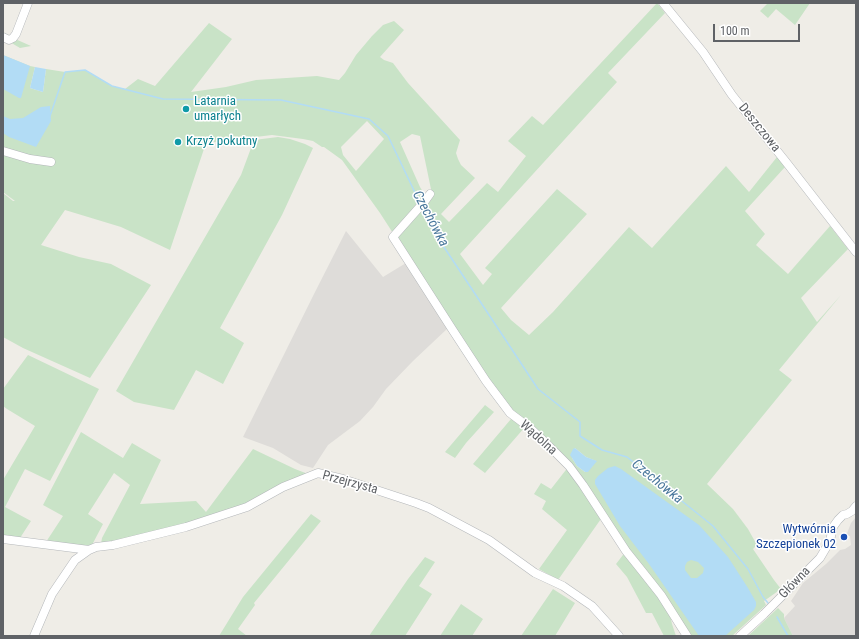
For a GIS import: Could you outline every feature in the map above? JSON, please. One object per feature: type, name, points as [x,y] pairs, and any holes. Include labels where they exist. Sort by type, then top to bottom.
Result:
[{"type":"street","points":[[6,39],[13,38],[16,34],[28,3]]},
{"type":"street","name":"Deszczowa","points":[[663,3],[703,52],[738,102],[856,252]]},
{"type":"street","points":[[3,152],[30,159],[51,162]]},
{"type":"street","name":"Wądolna","points":[[430,194],[393,237],[486,381],[510,413],[530,428],[549,446],[583,485],[626,551],[661,595],[687,636]]},
{"type":"street","name":"Przejrzysta","points":[[3,539],[89,550],[96,547],[113,545],[186,527],[247,507],[283,487],[318,473],[343,478],[429,508],[489,540],[535,573],[563,586],[592,606],[619,636]]},
{"type":"street","name":"Główna","points":[[740,636],[820,558],[830,541],[833,527],[843,515],[852,511],[856,506]]},
{"type":"street","points":[[34,636],[52,594],[75,560],[89,550]]},
{"type":"shaded area","points":[[346,231],[383,277],[406,263],[448,328],[386,389],[373,407],[360,421],[328,445],[313,468],[301,465],[273,448],[243,437]]},
{"type":"shaded area","points":[[856,517],[856,636],[793,636],[784,618],[795,606],[791,601],[803,583],[840,550],[851,545],[850,536],[846,536],[851,523]]},
{"type":"green space","points":[[657,3],[665,13],[608,73],[617,82],[460,254],[483,285],[492,274],[485,268],[557,189],[587,214],[501,308],[511,320],[529,335],[553,312],[629,227],[652,248],[726,166],[749,192],[777,157],[785,167],[745,211],[765,234],[756,245],[788,274],[830,226],[848,249],[801,298],[817,322],[841,295],[779,370],[792,380],[707,484],[733,509],[748,529],[757,545],[753,549],[781,589],[764,601],[766,605],[732,636],[691,636],[648,572],[625,546],[584,480],[509,409],[380,213],[342,160],[313,141],[272,135],[206,143],[170,250],[121,227],[65,210],[41,245],[79,257],[111,264],[151,285],[90,378],[23,348],[3,337],[3,193],[15,201],[3,192],[3,55],[35,67],[30,88],[43,92],[46,69],[65,72],[85,70],[112,86],[125,89],[138,79],[155,86],[209,23],[232,39],[191,92],[226,87],[256,80],[317,76],[339,80],[356,55],[372,36],[383,25],[394,21],[404,30],[380,57],[393,63],[408,83],[460,140],[456,153],[458,159],[461,165],[475,178],[441,214],[449,222],[487,183],[498,192],[526,156],[508,141],[532,116],[543,125]],"holes":[[[367,121],[384,139],[356,171],[343,155],[341,147]],[[412,134],[420,136],[432,194],[428,200],[420,187],[400,142]],[[575,448],[586,457],[596,461],[585,472],[577,466],[572,458]]]},
{"type":"green space","points":[[768,3],[810,3],[795,25],[776,9],[768,18],[760,11]]},
{"type":"green space","points":[[3,32],[31,46],[20,48],[3,38]]},
{"type":"green space","points":[[278,137],[290,139],[313,148],[282,215],[220,328],[244,343],[223,384],[196,370],[174,410],[134,402],[116,391],[241,175],[254,140]]},
{"type":"green space","points":[[28,355],[99,389],[50,481],[25,469],[5,507],[31,521],[20,538],[3,537],[3,480],[35,426],[3,406],[3,389]]},
{"type":"green space","points":[[485,405],[494,412],[466,443],[455,458],[445,452]]},
{"type":"green space","points":[[511,419],[525,427],[485,473],[473,464]]},
{"type":"green space","points":[[81,432],[123,458],[132,443],[161,460],[140,504],[196,501],[206,512],[253,449],[308,474],[244,505],[185,525],[101,544],[102,538],[130,485],[114,473],[88,514],[103,524],[92,545],[87,548],[46,542],[63,516],[43,505]]},
{"type":"green space","points":[[569,466],[603,516],[558,580],[539,569],[567,530],[542,509],[546,501],[534,494],[541,483],[551,489]]},
{"type":"green space","points":[[311,514],[321,521],[254,603],[255,605],[238,629],[247,636],[219,636],[243,597]]},
{"type":"green space","points":[[626,551],[668,606],[676,636],[664,636],[652,613],[646,613],[627,577],[616,564]]},
{"type":"green space","points":[[425,557],[435,562],[419,586],[432,594],[405,636],[369,636],[408,579]]},
{"type":"green space","points":[[553,589],[575,603],[555,636],[521,636]]},
{"type":"green space","points":[[461,604],[483,619],[472,636],[440,636]]},
{"type":"green space","points":[[778,608],[784,614],[784,618],[793,636],[748,636]]},
{"type":"water","points":[[3,55],[30,66],[21,98],[3,89]]},
{"type":"water","points":[[35,67],[46,69],[43,92],[30,88]]},
{"type":"water","points":[[50,106],[51,121],[36,147],[9,137],[3,133],[3,116],[10,119],[23,118],[41,107]]},
{"type":"water","points":[[575,448],[586,457],[597,461],[588,472],[585,472],[577,466],[570,455]]},
{"type":"water","points":[[615,466],[621,469],[699,525],[728,557],[756,602],[756,606],[754,610],[725,636],[699,636],[649,564],[620,526],[595,484],[595,480],[598,476],[608,468]],"holes":[[[691,560],[698,562],[704,568],[703,573],[697,578],[691,578],[685,570],[685,566],[687,562]]]},
{"type":"waterway","name":"Czechówka","points":[[50,116],[65,72],[85,70],[112,86],[163,99],[281,100],[369,119],[388,136],[419,201]]},
{"type":"waterway","name":"Czechówka","points":[[423,208],[434,232],[538,389],[580,422],[580,436],[602,450],[627,457],[713,526],[748,569],[763,597],[768,603]]},
{"type":"waterway","name":"Czechówka","points":[[777,617],[788,636]]},
{"type":"place","name":"Latarnia umarłych","points":[[186,109]]},
{"type":"place","name":"Krzyż pokutny","points":[[178,142]]},
{"type":"place","name":"Wytwórnia Szczepionek 02","points":[[844,537]]}]
